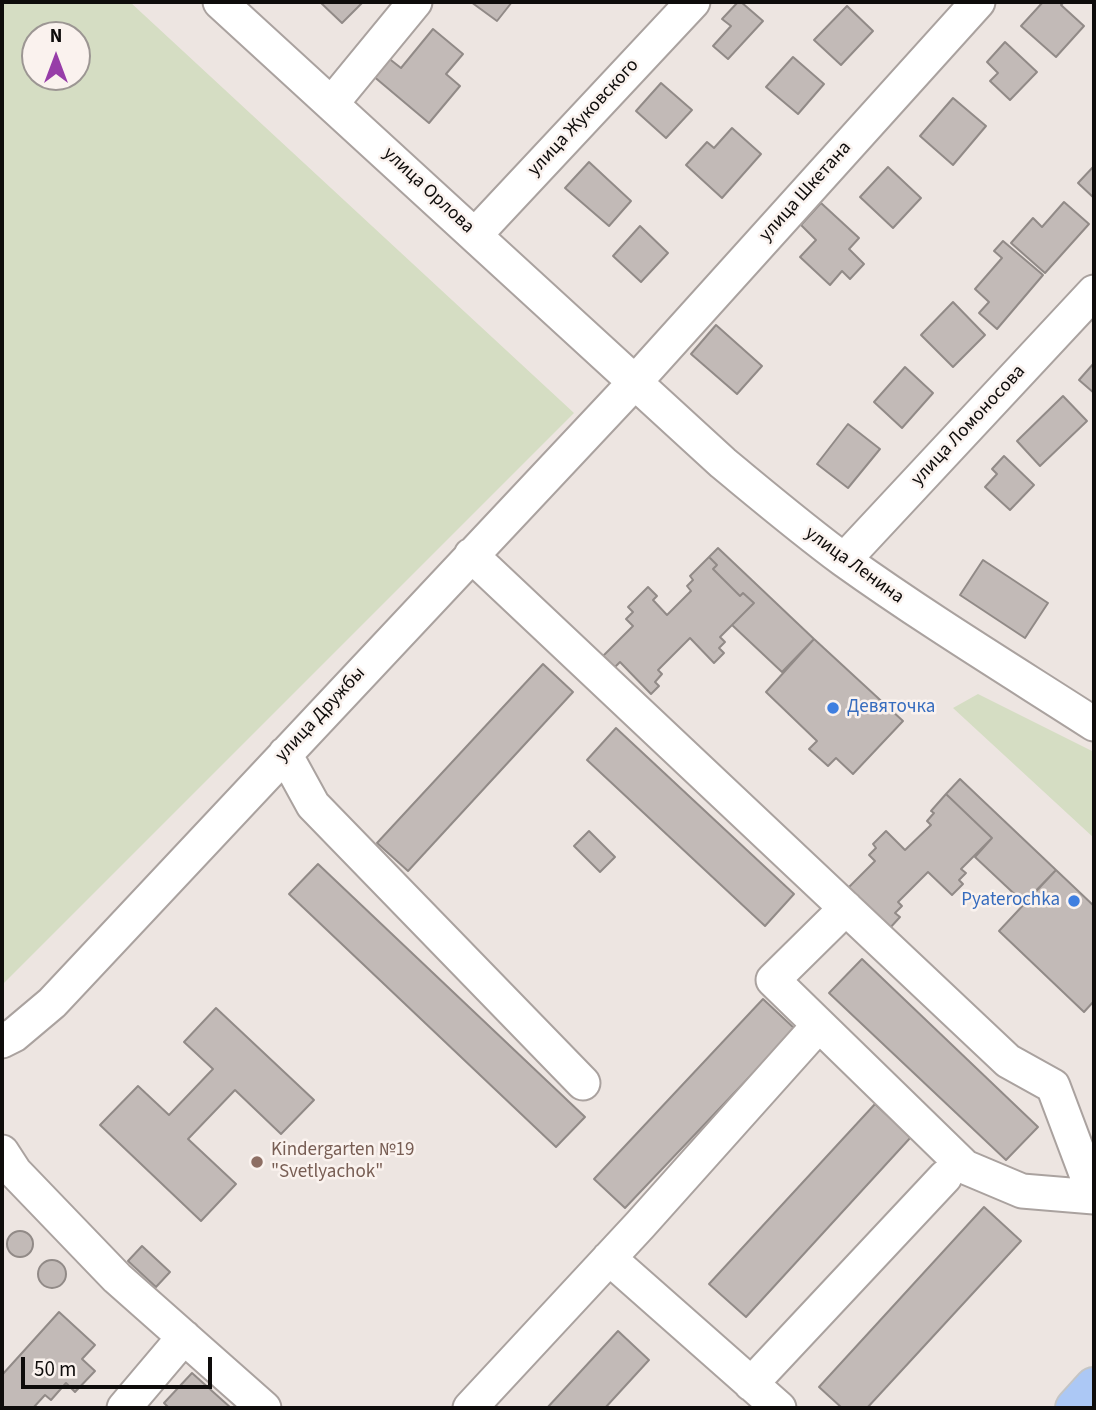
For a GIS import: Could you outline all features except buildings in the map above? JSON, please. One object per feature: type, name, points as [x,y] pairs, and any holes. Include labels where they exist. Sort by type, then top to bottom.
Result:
[{"type":"main road","points":[[1075,1408],[1094,1387]]},
{"type":"street","name":"улица Орлова","points":[[220,2],[635,382]]},
{"type":"street","points":[[332,103],[415,2]]},
{"type":"street","name":"улица Жуковского","points":[[475,234],[693,2]]},
{"type":"street","name":"улица Шкетана","points":[[635,382],[978,2]]},
{"type":"street","name":"улица Ломоносова","points":[[844,560],[1094,292]]},
{"type":"street","name":"улица Дружбы","points":[[2,1041],[14,1035],[52,1003],[635,382]]},
{"type":"street","name":"улица Ленина","points":[[635,382],[723,463],[844,560],[939,626],[1094,724]]},
{"type":"street","points":[[471,555],[1008,1060],[1053,1086],[1094,1196],[1022,1191],[965,1167],[773,981],[846,908]]},
{"type":"street","points":[[285,754],[313,805],[583,1083]]},
{"type":"street","points":[[470,1408],[819,1025]]},
{"type":"street","points":[[2,1152],[15,1172],[117,1278],[264,1408]]},
{"type":"street","points":[[751,1384],[945,1177]]},
{"type":"street","points":[[609,1258],[779,1408]]},
{"type":"street","points":[[124,1408],[184,1337]]},
{"type":"green space","points":[[2,2],[130,2],[574,413],[2,985]]},
{"type":"green space","points":[[978,694],[1094,752],[1094,838],[953,708]]},
{"type":"place","name":"Девяточка","points":[[833,708]]},
{"type":"place","name":"Pyaterochka","points":[[1074,901]]},
{"type":"place","name":"Kindergarten №19 \"Svetlyachok\"","points":[[257,1162]]}]
